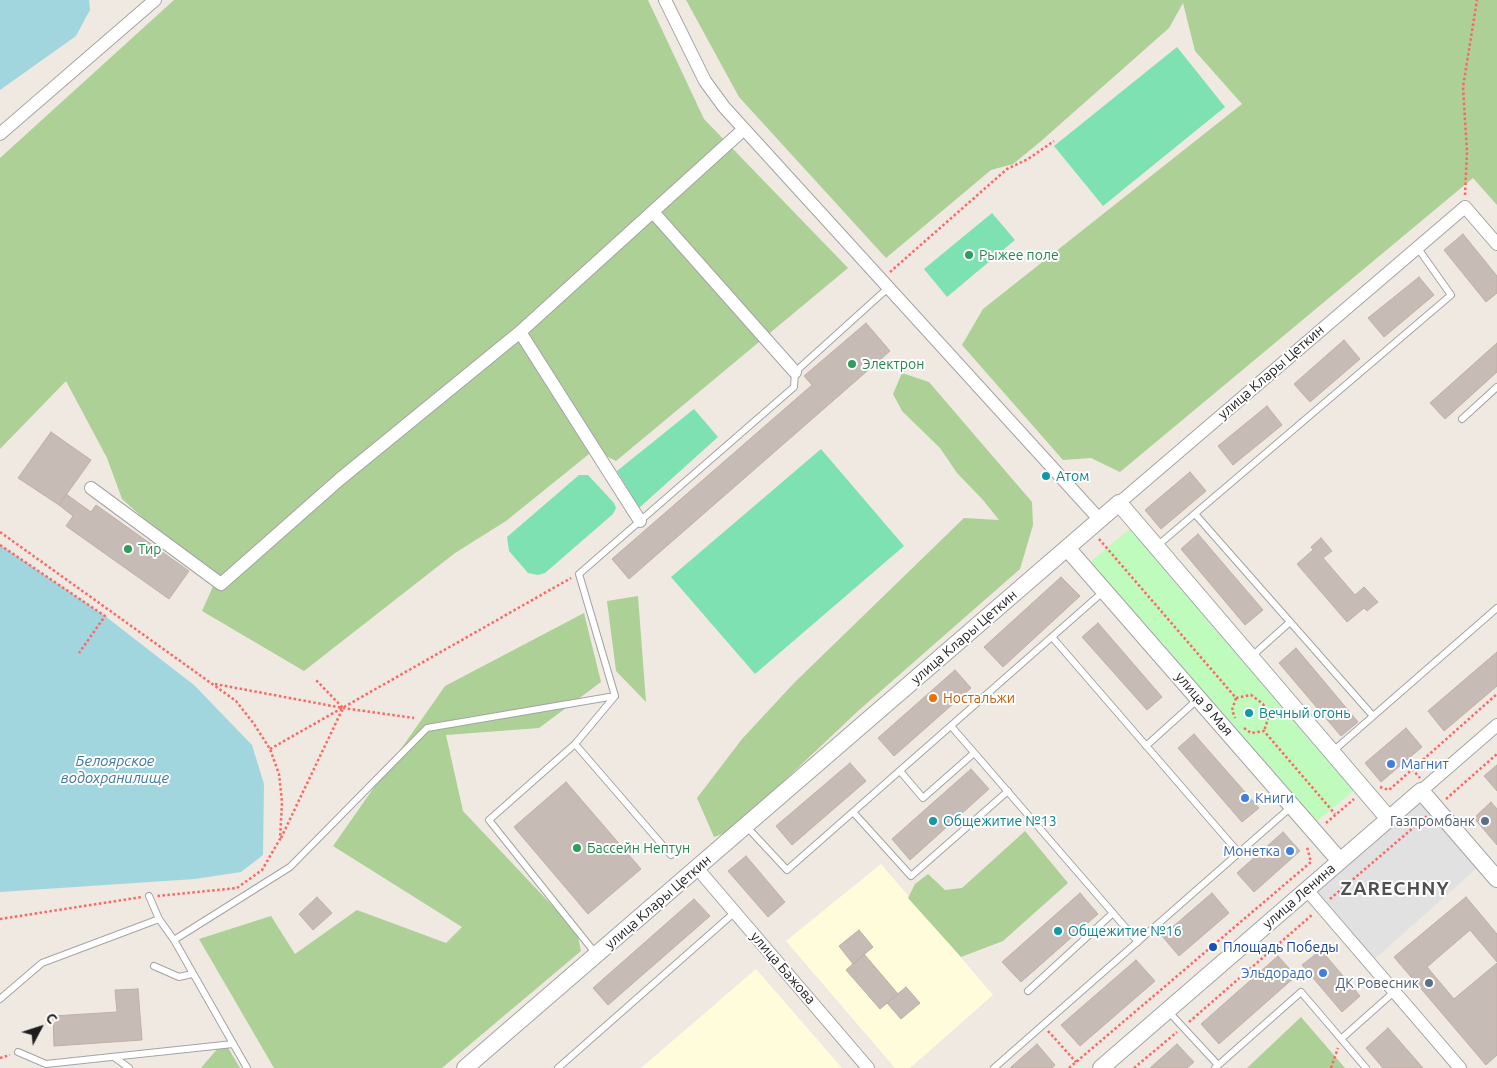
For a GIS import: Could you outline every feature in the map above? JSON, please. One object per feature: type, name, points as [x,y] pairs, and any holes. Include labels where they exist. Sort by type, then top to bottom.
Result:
[{"type":"street","points":[[0,134],[155,0]]},
{"type":"street","points":[[665,0],[705,81],[724,107],[1100,520]]},
{"type":"street","points":[[91,488],[221,584],[340,479],[520,332],[744,129]]},
{"type":"street","points":[[1465,207],[1497,244]]},
{"type":"street","name":"улица Клары Цеткин","points":[[465,1068],[1417,246],[1465,207]]},
{"type":"street","points":[[652,212],[795,372]]},
{"type":"street","points":[[520,332],[640,521]]},
{"type":"street","points":[[1119,503],[1389,819]]},
{"type":"street","name":"улица 9 Мая","points":[[1067,548],[1340,861]]},
{"type":"street","name":"улица Ленина","points":[[1101,1068],[1497,725]]},
{"type":"street","points":[[1421,791],[1497,879]]},
{"type":"street","name":"улица Бажова","points":[[697,868],[868,1068]]},
{"type":"street","points":[[1307,890],[1460,1068]]},
{"type":"lane","points":[[1156,546],[1451,295],[1417,246]]},
{"type":"lane","points":[[616,696],[579,574],[794,387],[795,372],[884,284]]},
{"type":"lane","points":[[1462,419],[1497,387]]},
{"type":"lane","points":[[1195,514],[1373,716]]},
{"type":"lane","points":[[746,826],[787,870],[1105,590]]},
{"type":"lane","points":[[1332,752],[1497,608]]},
{"type":"lane","points":[[1251,657],[1290,622]]},
{"type":"lane","points":[[1052,637],[1239,853]]},
{"type":"lane","points":[[596,954],[488,820],[575,744],[616,696]]},
{"type":"lane","points":[[174,940],[290,867],[427,728],[616,696]]},
{"type":"lane","points":[[1146,746],[1198,698]]},
{"type":"lane","points":[[951,726],[1138,942]]},
{"type":"lane","points":[[575,744],[671,855]]},
{"type":"lane","points":[[900,771],[923,798],[974,753]]},
{"type":"lane","points":[[853,812],[911,876],[1008,791]]},
{"type":"lane","points":[[994,1068],[1292,806]]},
{"type":"lane","points":[[148,896],[159,919],[174,940],[247,1068]]},
{"type":"lane","points":[[558,1068],[735,912]]},
{"type":"lane","points":[[1028,991],[1114,913]]},
{"type":"lane","points":[[0,999],[42,963],[159,919]]},
{"type":"lane","points":[[154,966],[179,976],[192,974]]},
{"type":"lane","points":[[1341,1039],[1394,991]]},
{"type":"lane","points":[[1168,1010],[1217,1067],[1301,992],[1366,1068]]},
{"type":"lane","points":[[18,1052],[46,1064],[233,1044]]},
{"type":"lane","points":[[114,1057],[129,1068]]},
{"type":"path","points":[[1465,207],[1467,152],[1463,87],[1476,0]]},
{"type":"path","points":[[884,284],[1007,169],[1028,159],[1054,141]]},
{"type":"path","points":[[0,532],[236,701],[270,749],[279,774],[282,802],[280,839]]},
{"type":"path","points":[[1098,537],[1236,698]]},
{"type":"path","points":[[0,545],[105,616],[79,653]]},
{"type":"path","points":[[270,749],[579,574]]},
{"type":"path","points":[[316,680],[343,708]]},
{"type":"path","points":[[214,684],[343,708],[414,718]]},
{"type":"path","points":[[1069,1068],[1311,862],[1306,840],[1314,833],[1372,783],[1389,790],[1497,694]]},
{"type":"path","points":[[1236,698],[1251,695],[1263,704],[1269,716],[1264,731]]},
{"type":"path","points":[[1236,698],[1232,710],[1238,725],[1252,733],[1264,731]]},
{"type":"path","points":[[0,919],[148,896],[237,888],[262,870],[280,839],[343,708]]},
{"type":"path","points":[[1264,731],[1336,814]]},
{"type":"path","points":[[1043,1026],[1076,1062]]},
{"type":"path","points":[[1331,1068],[1341,1039]]},
{"type":"shaded area","name":"Площадь Победы","points":[[1421,791],[1483,863],[1370,963],[1307,890]]},
{"type":"shaded area","points":[[881,864],[993,995],[910,1068],[895,1068],[786,941]]},
{"type":"shaded area","points":[[756,969],[842,1068],[641,1068]]},
{"type":"green space","points":[[174,0],[648,0],[704,119],[848,268],[616,461],[594,450],[506,521],[455,553],[304,671],[202,611],[215,582],[122,499],[107,458],[66,381],[0,449],[0,158]]},
{"type":"green space","points":[[686,0],[1497,0],[1497,205],[1473,178],[1120,472],[1091,458],[1063,460],[962,345],[983,309],[1242,104],[1195,51],[1183,3],[1169,28],[1040,142],[1013,164],[991,170],[886,258],[739,97]]},
{"type":"green space","points":[[1177,47],[1225,107],[1103,206],[1054,146]]},
{"type":"green space","name":"Рыжее поле","points":[[992,213],[1015,240],[947,297],[924,269]]},
{"type":"green space","points":[[902,373],[929,382],[1032,502],[1033,525],[1020,569],[858,711],[731,831],[714,837],[697,798],[742,739],[794,683],[964,518],[999,520],[957,473],[940,448],[902,411],[893,394]]},
{"type":"green space","points":[[694,409],[718,437],[639,508],[617,471]]},
{"type":"green space","points":[[821,449],[904,546],[755,674],[671,577]]},
{"type":"green space","points":[[579,475],[588,475],[614,503],[616,508],[613,514],[545,573],[538,575],[528,573],[509,551],[507,537]]},
{"type":"green space","points":[[1132,527],[1357,788],[1317,821],[1090,562]]},
{"type":"green space","points":[[638,596],[646,702],[616,671],[607,601]]},
{"type":"green space","points":[[584,613],[601,682],[539,728],[446,735],[463,811],[577,932],[581,951],[442,1068],[274,1068],[199,939],[271,916],[295,954],[357,910],[446,943],[462,927],[333,846],[445,686]]},
{"type":"green space","points":[[1025,831],[1068,883],[1003,941],[961,957],[908,898],[915,884],[928,874],[945,890],[962,888]]},
{"type":"green space","points":[[1301,1017],[1345,1068],[1247,1068]]},
{"type":"green space","points":[[224,1041],[240,1068],[201,1068]]},
{"type":"water","points":[[0,0],[89,0],[90,10],[76,36],[0,90]]},
{"type":"water","name":"Белоярское водохранилище","points":[[0,545],[105,616],[194,685],[252,745],[264,784],[263,855],[241,872],[195,879],[0,892]]},
{"type":"building","points":[[1463,234],[1497,276],[1497,293],[1486,302],[1444,250]]},
{"type":"building","points":[[1419,277],[1434,295],[1384,337],[1368,318]]},
{"type":"building","points":[[866,323],[890,351],[629,579],[612,559],[812,385],[804,376]]},
{"type":"building","points":[[1344,340],[1360,359],[1310,402],[1294,384]]},
{"type":"building","points":[[1497,343],[1497,372],[1445,419],[1430,403]]},
{"type":"building","points":[[1267,406],[1282,425],[1233,465],[1218,446]]},
{"type":"building","points":[[51,432],[91,460],[59,505],[18,478]]},
{"type":"building","points":[[1190,472],[1206,491],[1161,529],[1145,510]]},
{"type":"building","name":"Тир","points":[[66,494],[91,512],[96,505],[189,571],[169,599],[66,526],[73,516],[59,505]]},
{"type":"building","points":[[1198,534],[1263,610],[1245,625],[1181,549]]},
{"type":"building","points":[[1321,538],[1332,551],[1323,558],[1355,595],[1364,587],[1378,602],[1367,611],[1364,608],[1347,622],[1297,564],[1313,550],[1311,547]]},
{"type":"building","points":[[1061,577],[1080,596],[1003,667],[984,647]]},
{"type":"building","points":[[1098,623],[1162,697],[1147,710],[1082,637]]},
{"type":"building","points":[[1296,648],[1358,722],[1341,736],[1279,663]]},
{"type":"building","points":[[1497,652],[1497,686],[1444,731],[1428,711]]},
{"type":"building","points":[[955,670],[971,688],[894,756],[878,738]]},
{"type":"building","points":[[1406,728],[1422,747],[1381,782],[1365,763]]},
{"type":"building","points":[[1194,734],[1259,808],[1242,822],[1178,748]]},
{"type":"building","points":[[850,763],[866,781],[792,845],[776,826]]},
{"type":"building","points":[[1497,765],[1497,791],[1484,776]]},
{"type":"building","name":"Общежитие №13","points":[[971,769],[989,789],[910,860],[892,839]]},
{"type":"building","name":"Бассейн Нептун","points":[[566,782],[641,869],[588,914],[514,827]]},
{"type":"building","points":[[1491,802],[1497,809],[1497,845],[1474,818]]},
{"type":"building","points":[[1283,832],[1300,851],[1254,892],[1237,873]]},
{"type":"building","points":[[746,856],[785,902],[768,917],[728,871]]},
{"type":"building","name":"Общежитие №16","points":[[1080,893],[1098,914],[1021,982],[1002,962]]},
{"type":"building","points":[[1212,893],[1229,913],[1179,956],[1162,936]]},
{"type":"building","points":[[317,897],[332,913],[313,930],[299,914]]},
{"type":"building","name":"ДК Ровесник","points":[[1466,897],[1497,934],[1497,962],[1470,930],[1427,967],[1454,999],[1497,963],[1497,1055],[1486,1065],[1394,957]]},
{"type":"building","points":[[694,899],[710,916],[608,1005],[593,988]]},
{"type":"building","points":[[859,930],[873,947],[853,964],[839,946]]},
{"type":"building","points":[[1321,950],[1360,996],[1342,1012],[1302,965]]},
{"type":"building","points":[[864,954],[898,994],[880,1009],[846,970]]},
{"type":"building","points":[[1278,956],[1296,976],[1219,1044],[1201,1024]]},
{"type":"building","points":[[1136,960],[1155,981],[1080,1046],[1061,1025]]},
{"type":"building","points":[[906,987],[920,1003],[901,1019],[887,1003]]},
{"type":"building","points":[[138,989],[142,1040],[54,1046],[53,1016],[117,1012],[115,990]]},
{"type":"building","points":[[1388,1028],[1423,1068],[1383,1068],[1366,1048]]},
{"type":"building","points":[[1037,1044],[1055,1065],[1052,1068],[1010,1068]]},
{"type":"building","points":[[1177,1044],[1194,1062],[1187,1068],[1150,1068]]},
{"type":"place","name":"Рыжее поле","points":[[969,255]]},
{"type":"place","name":"Электрон","points":[[852,364]]},
{"type":"place","name":"Атом","points":[[1046,476]]},
{"type":"place","name":"Тир","points":[[128,549]]},
{"type":"place","name":"Ностальжи","points":[[933,698]]},
{"type":"place","name":"Вечный огонь","points":[[1249,713]]},
{"type":"place","name":"Магнит","points":[[1391,764]]},
{"type":"place","name":"Книги","points":[[1245,798]]},
{"type":"place","name":"Общежитие №13","points":[[933,821]]},
{"type":"place","name":"Газпромбанк","points":[[1485,821]]},
{"type":"place","name":"Бассейн Нептун","points":[[577,848]]},
{"type":"place","name":"Монетка","points":[[1290,851]]},
{"type":"place","name":"Общежитие №16","points":[[1058,931]]},
{"type":"place","name":"Площадь Победы","points":[[1213,947]]},
{"type":"place","name":"Эльдорадо","points":[[1323,973]]},
{"type":"place","name":"ДК Ровесник","points":[[1429,983]]},
{"type":"district","name":"ZARECHNY","points":[[1395,889]]}]
